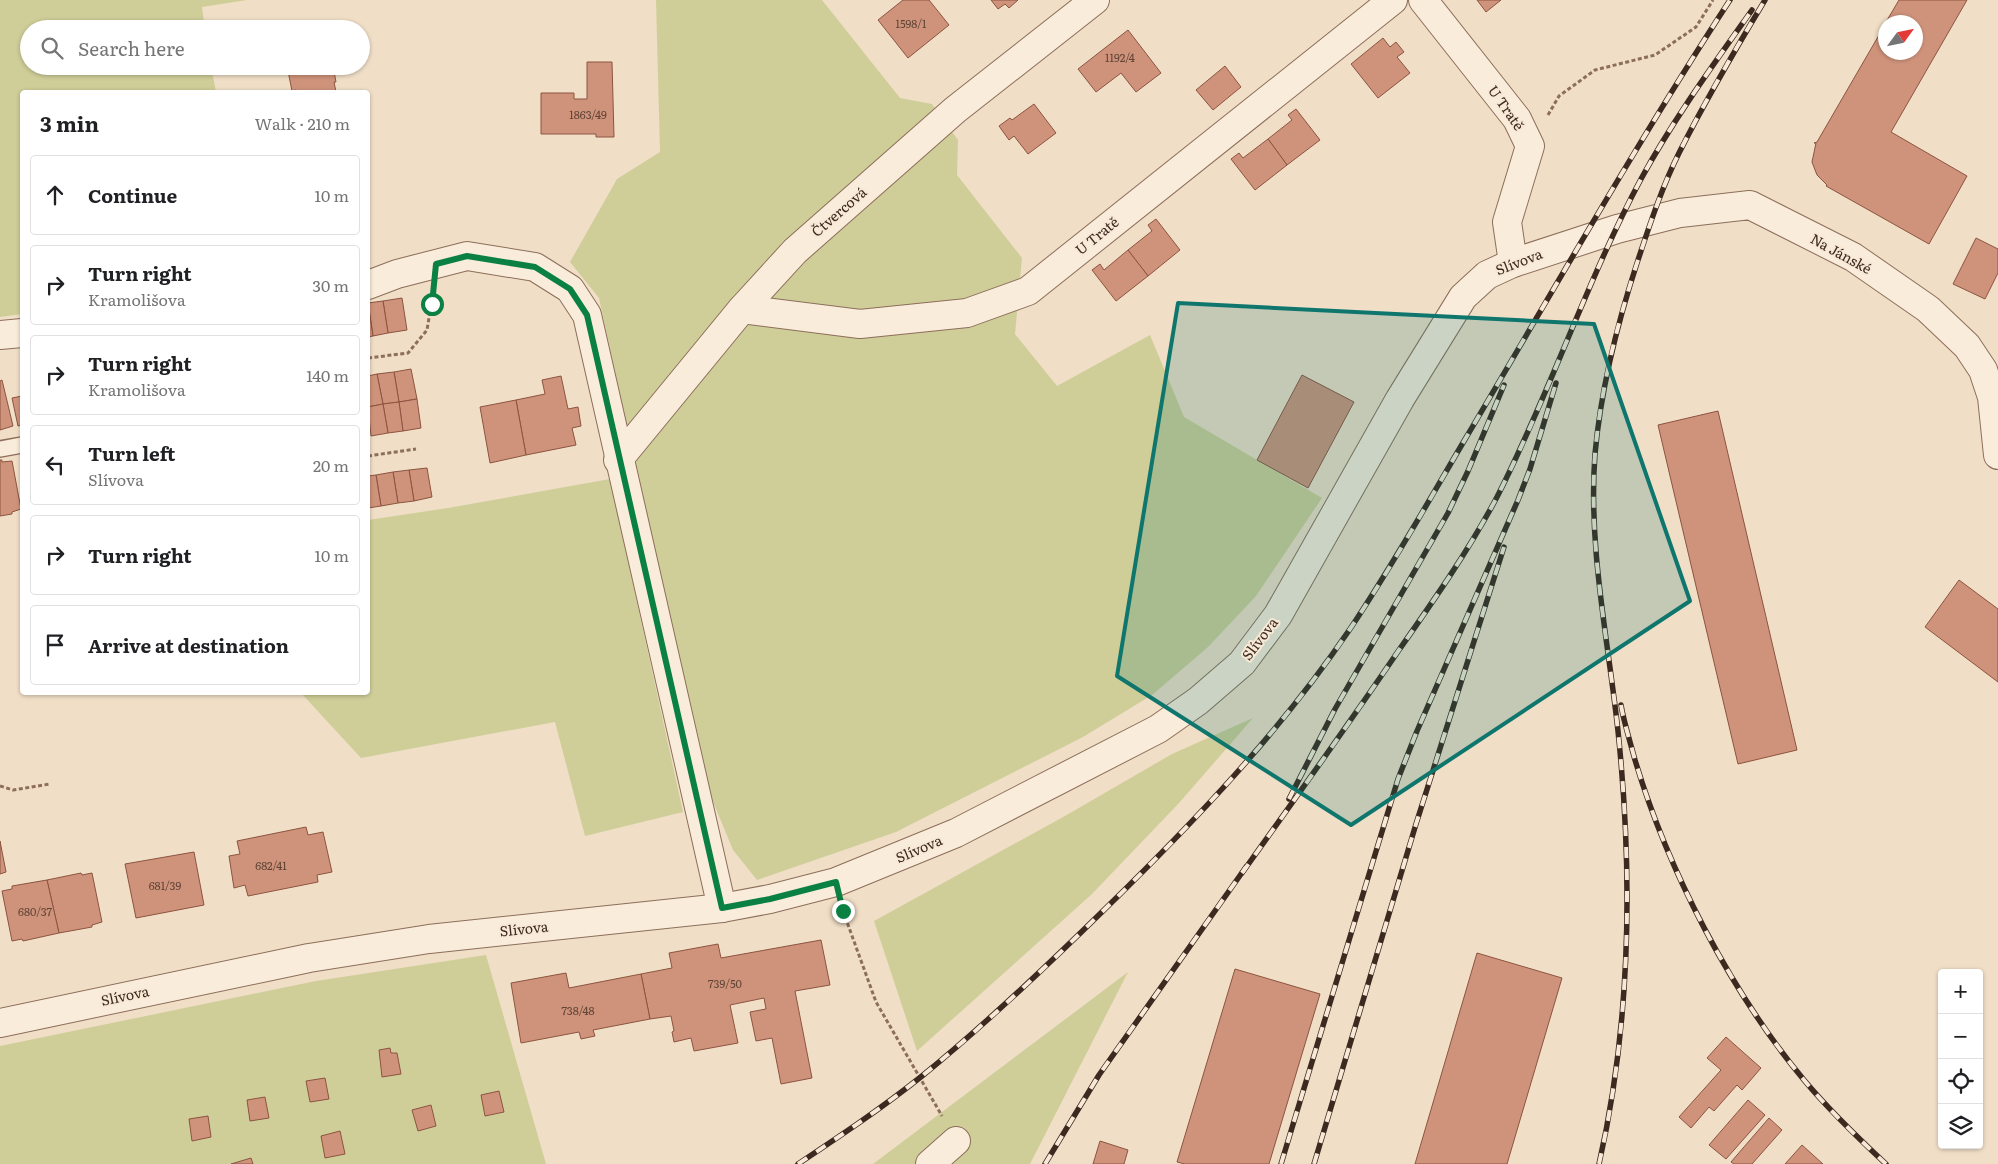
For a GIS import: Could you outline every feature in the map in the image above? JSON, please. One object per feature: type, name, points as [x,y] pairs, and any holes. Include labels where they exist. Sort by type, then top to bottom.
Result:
[{"type":"street","name":"Čtvercová","points":[[618,460],[742,309],[795,250],[955,110],[1095,0]]},
{"type":"street","name":"U Tratě","points":[[742,309],[860,324],[967,313],[1028,291],[1393,0]]},
{"type":"street","name":"U Tratě","points":[[1423,0],[1517,119],[1530,146],[1507,222],[1513,263]]},
{"type":"street","name":"Na Jánské","points":[[1584,240],[1680,213],[1750,206],[1853,258],[1928,310],[1967,346],[1983,370],[1992,397],[1998,455]]},
{"type":"street","name":"Slívova","points":[[0,1022],[309,958],[410,941],[722,908],[770,899],[836,882],[956,833],[1158,729],[1198,701],[1242,663],[1278,614],[1400,399],[1463,297],[1486,275],[1513,263],[1584,240]]},
{"type":"street","points":[[370,283],[467,256],[535,267],[570,289],[587,315],[618,460],[722,908]]},
{"type":"street","points":[[0,335],[20,333]]},
{"type":"street","points":[[930,1164],[956,1141]]},
{"type":"lane","points":[[0,449],[20,444]]},
{"type":"path","points":[[1530,146],[1559,96],[1595,70],[1655,54],[1696,27],[1714,0]]},
{"type":"path","points":[[370,358],[408,353],[427,330],[436,264]]},
{"type":"path","points":[[370,456],[416,449]]},
{"type":"path","points":[[0,786],[13,790],[50,784]]},
{"type":"path","points":[[836,882],[843,911],[876,1002],[956,1141]]},
{"type":"highlighted area","points":[[1178,303],[1594,324],[1690,601],[1351,825],[1117,676]]},
{"type":"shaded area","points":[[0,0],[247,0],[202,7],[204,20],[20,20],[20,75],[213,75],[216,90],[20,90],[20,314],[0,317]]},
{"type":"shaded area","points":[[656,0],[822,0],[900,98],[932,104],[958,140],[957,175],[1022,258],[1015,334],[1057,386],[1150,335],[1184,417],[1322,498],[1256,596],[1208,647],[1152,695],[1083,737],[896,832],[757,880],[733,850],[707,787],[688,708],[599,298],[570,262],[617,179],[660,152]]},
{"type":"shaded area","points":[[610,479],[683,812],[585,836],[555,722],[361,758],[303,695],[370,695],[370,520],[448,508]]},
{"type":"shaded area","points":[[1253,718],[1179,803],[1092,894],[917,1051],[874,921],[1065,816],[1172,754]]},
{"type":"shaded area","points":[[486,955],[546,1164],[0,1164],[0,1046],[316,981]]},
{"type":"shaded area","points":[[1128,972],[1030,1164],[873,1164]]},
{"type":"building","points":[[903,0],[929,0],[949,25],[908,58],[878,20]]},
{"type":"building","points":[[991,0],[1018,0],[1009,8],[1005,4],[998,9]]},
{"type":"building","points":[[1477,0],[1501,0],[1486,12]]},
{"type":"building","points":[[1899,0],[1967,0],[1891,132],[1967,176],[1929,244],[1826,186],[1817,175],[1812,162],[1816,143],[1814,143],[1817,142],[1878,37],[1878,60],[1923,60],[1923,15],[1890,15]]},
{"type":"building","points":[[1128,30],[1161,73],[1136,92],[1121,73],[1096,92],[1078,69]]},
{"type":"building","points":[[1383,38],[1390,47],[1396,42],[1404,52],[1397,57],[1410,73],[1378,98],[1351,64]]},
{"type":"building","points":[[587,62],[612,62],[614,137],[596,137],[596,134],[541,134],[541,93],[574,93],[574,99],[587,99]]},
{"type":"building","points":[[1225,66],[1241,87],[1213,110],[1196,90]]},
{"type":"building","points":[[289,75],[335,75],[336,90],[292,90]]},
{"type":"building","points":[[1034,104],[1056,133],[1028,154],[1014,136],[1009,140],[999,126],[1010,118],[1012,120]]},
{"type":"building","points":[[1296,109],[1320,140],[1287,165],[1268,139],[1292,120],[1288,115]]},
{"type":"building","points":[[1268,139],[1287,165],[1255,190],[1231,159],[1239,153],[1243,158]]},
{"type":"building","points":[[1156,219],[1180,250],[1148,276],[1128,250],[1152,231],[1148,225]]},
{"type":"building","points":[[1976,238],[1998,249],[1998,273],[1985,299],[1953,284]]},
{"type":"building","points":[[1128,250],[1148,276],[1116,301],[1092,270],[1100,264],[1104,270]]},
{"type":"building","points":[[402,298],[407,330],[388,333],[383,301]]},
{"type":"building","points":[[383,301],[388,333],[373,336],[370,303]]},
{"type":"building","points":[[370,316],[373,336],[370,337]]},
{"type":"building","points":[[411,369],[417,399],[399,402],[394,372]]},
{"type":"building","points":[[394,372],[399,402],[383,404],[377,374]]},
{"type":"building","points":[[377,374],[383,404],[370,407],[370,376]]},
{"type":"building","points":[[1302,375],[1354,402],[1308,488],[1257,460]]},
{"type":"building","points":[[561,376],[568,409],[578,407],[581,426],[572,428],[576,445],[526,455],[516,400],[545,394],[542,380]]},
{"type":"building","points":[[2,380],[13,426],[0,430],[0,381]]},
{"type":"building","points":[[20,396],[20,426],[18,426],[12,398]]},
{"type":"building","points":[[417,399],[421,428],[403,431],[399,402]]},
{"type":"building","points":[[516,400],[526,455],[490,463],[480,407]]},
{"type":"building","points":[[399,402],[403,431],[388,433],[383,404]]},
{"type":"building","points":[[383,404],[388,433],[371,436],[370,407]]},
{"type":"building","points":[[1718,411],[1797,750],[1738,764],[1658,425]]},
{"type":"building","points":[[0,460],[2,462],[12,461],[20,509],[12,512],[12,514],[0,516]]},
{"type":"building","points":[[427,468],[432,497],[414,501],[409,470]]},
{"type":"building","points":[[409,470],[414,501],[398,503],[393,472]]},
{"type":"building","points":[[393,472],[398,503],[381,506],[376,475]]},
{"type":"building","points":[[376,475],[381,506],[370,508],[370,476]]},
{"type":"building","points":[[1959,580],[1998,609],[1998,682],[1925,627]]},
{"type":"building","points":[[306,827],[308,835],[323,832],[332,872],[317,875],[318,882],[248,896],[245,885],[234,888],[229,856],[240,854],[237,841]]},
{"type":"building","points":[[0,841],[6,872],[0,874]]},
{"type":"building","points":[[194,852],[204,905],[136,918],[125,864]]},
{"type":"building","points":[[81,873],[82,875],[92,873],[102,922],[92,925],[92,927],[59,933],[47,880]]},
{"type":"building","points":[[47,880],[59,933],[23,941],[22,939],[12,941],[2,891],[12,889],[12,886]]},
{"type":"building","points":[[821,940],[830,985],[795,991],[812,1078],[781,1084],[772,1038],[756,1041],[750,1012],[766,1009],[764,998],[730,1005],[738,1043],[694,1051],[691,1038],[674,1042],[671,1016],[650,1019],[641,974],[672,968],[669,953],[718,944],[721,958]]},
{"type":"building","points":[[1477,953],[1562,978],[1507,1164],[1415,1164]]},
{"type":"building","points":[[1235,969],[1320,994],[1269,1164],[1185,1164],[1177,1162]]},
{"type":"building","points":[[566,973],[569,988],[641,974],[650,1019],[593,1030],[595,1036],[581,1039],[579,1032],[521,1043],[511,983]]},
{"type":"building","points":[[1726,1037],[1761,1068],[1742,1090],[1737,1085],[1714,1111],[1709,1107],[1691,1128],[1679,1117],[1721,1070],[1707,1058]]},
{"type":"building","points":[[390,1048],[391,1053],[397,1053],[401,1074],[382,1077],[379,1050]]},
{"type":"building","points":[[325,1078],[329,1099],[310,1102],[306,1081]]},
{"type":"building","points":[[499,1091],[504,1112],[485,1116],[481,1095]]},
{"type":"building","points":[[265,1097],[269,1118],[250,1121],[247,1100]]},
{"type":"building","points":[[1748,1100],[1765,1115],[1726,1159],[1709,1145]]},
{"type":"building","points":[[431,1105],[436,1126],[418,1131],[412,1110]]},
{"type":"building","points":[[208,1116],[211,1137],[192,1141],[189,1119]]},
{"type":"building","points":[[1769,1118],[1782,1130],[1752,1164],[1734,1164],[1731,1162]]},
{"type":"building","points":[[340,1131],[345,1154],[325,1158],[321,1136]]},
{"type":"building","points":[[1100,1141],[1128,1150],[1124,1164],[1093,1164]]},
{"type":"building","points":[[1802,1145],[1823,1164],[1785,1164]]},
{"type":"building","points":[[251,1158],[253,1164],[231,1164]]},
{"type":"railway","points":[[798,1164],[861,1122],[907,1088],[1016,994],[1084,930],[1204,809],[1266,740],[1295,704],[1350,629],[1380,583],[1628,164],[1730,0]]},
{"type":"railway","points":[[1599,1164],[1610,1111],[1618,1057],[1626,949],[1627,894],[1623,785],[1600,593],[1594,524],[1595,454],[1601,404],[1623,308],[1662,192],[1699,114],[1765,0]]},
{"type":"railway","points":[[1242,873],[1380,678],[1475,536],[1516,458],[1585,297],[1641,179],[1680,114],[1752,10]]},
{"type":"railway","points":[[1281,1164],[1398,779],[1417,731],[1518,500],[1530,469],[1556,383]]},
{"type":"railway","points":[[1289,799],[1335,709],[1448,513],[1504,385]]},
{"type":"railway","points":[[1314,1164],[1416,824],[1504,547]]},
{"type":"railway","points":[[1621,705],[1635,760],[1665,844],[1683,886],[1727,969],[1751,1008],[1804,1080],[1843,1123],[1886,1164]]},
{"type":"railway","points":[[1045,1164],[1099,1075],[1246,867]]},
{"type":"route","points":[[432,304],[436,264],[467,256],[535,267],[570,289],[587,315],[618,460],[722,908],[770,899],[836,882],[843,911]]}]
